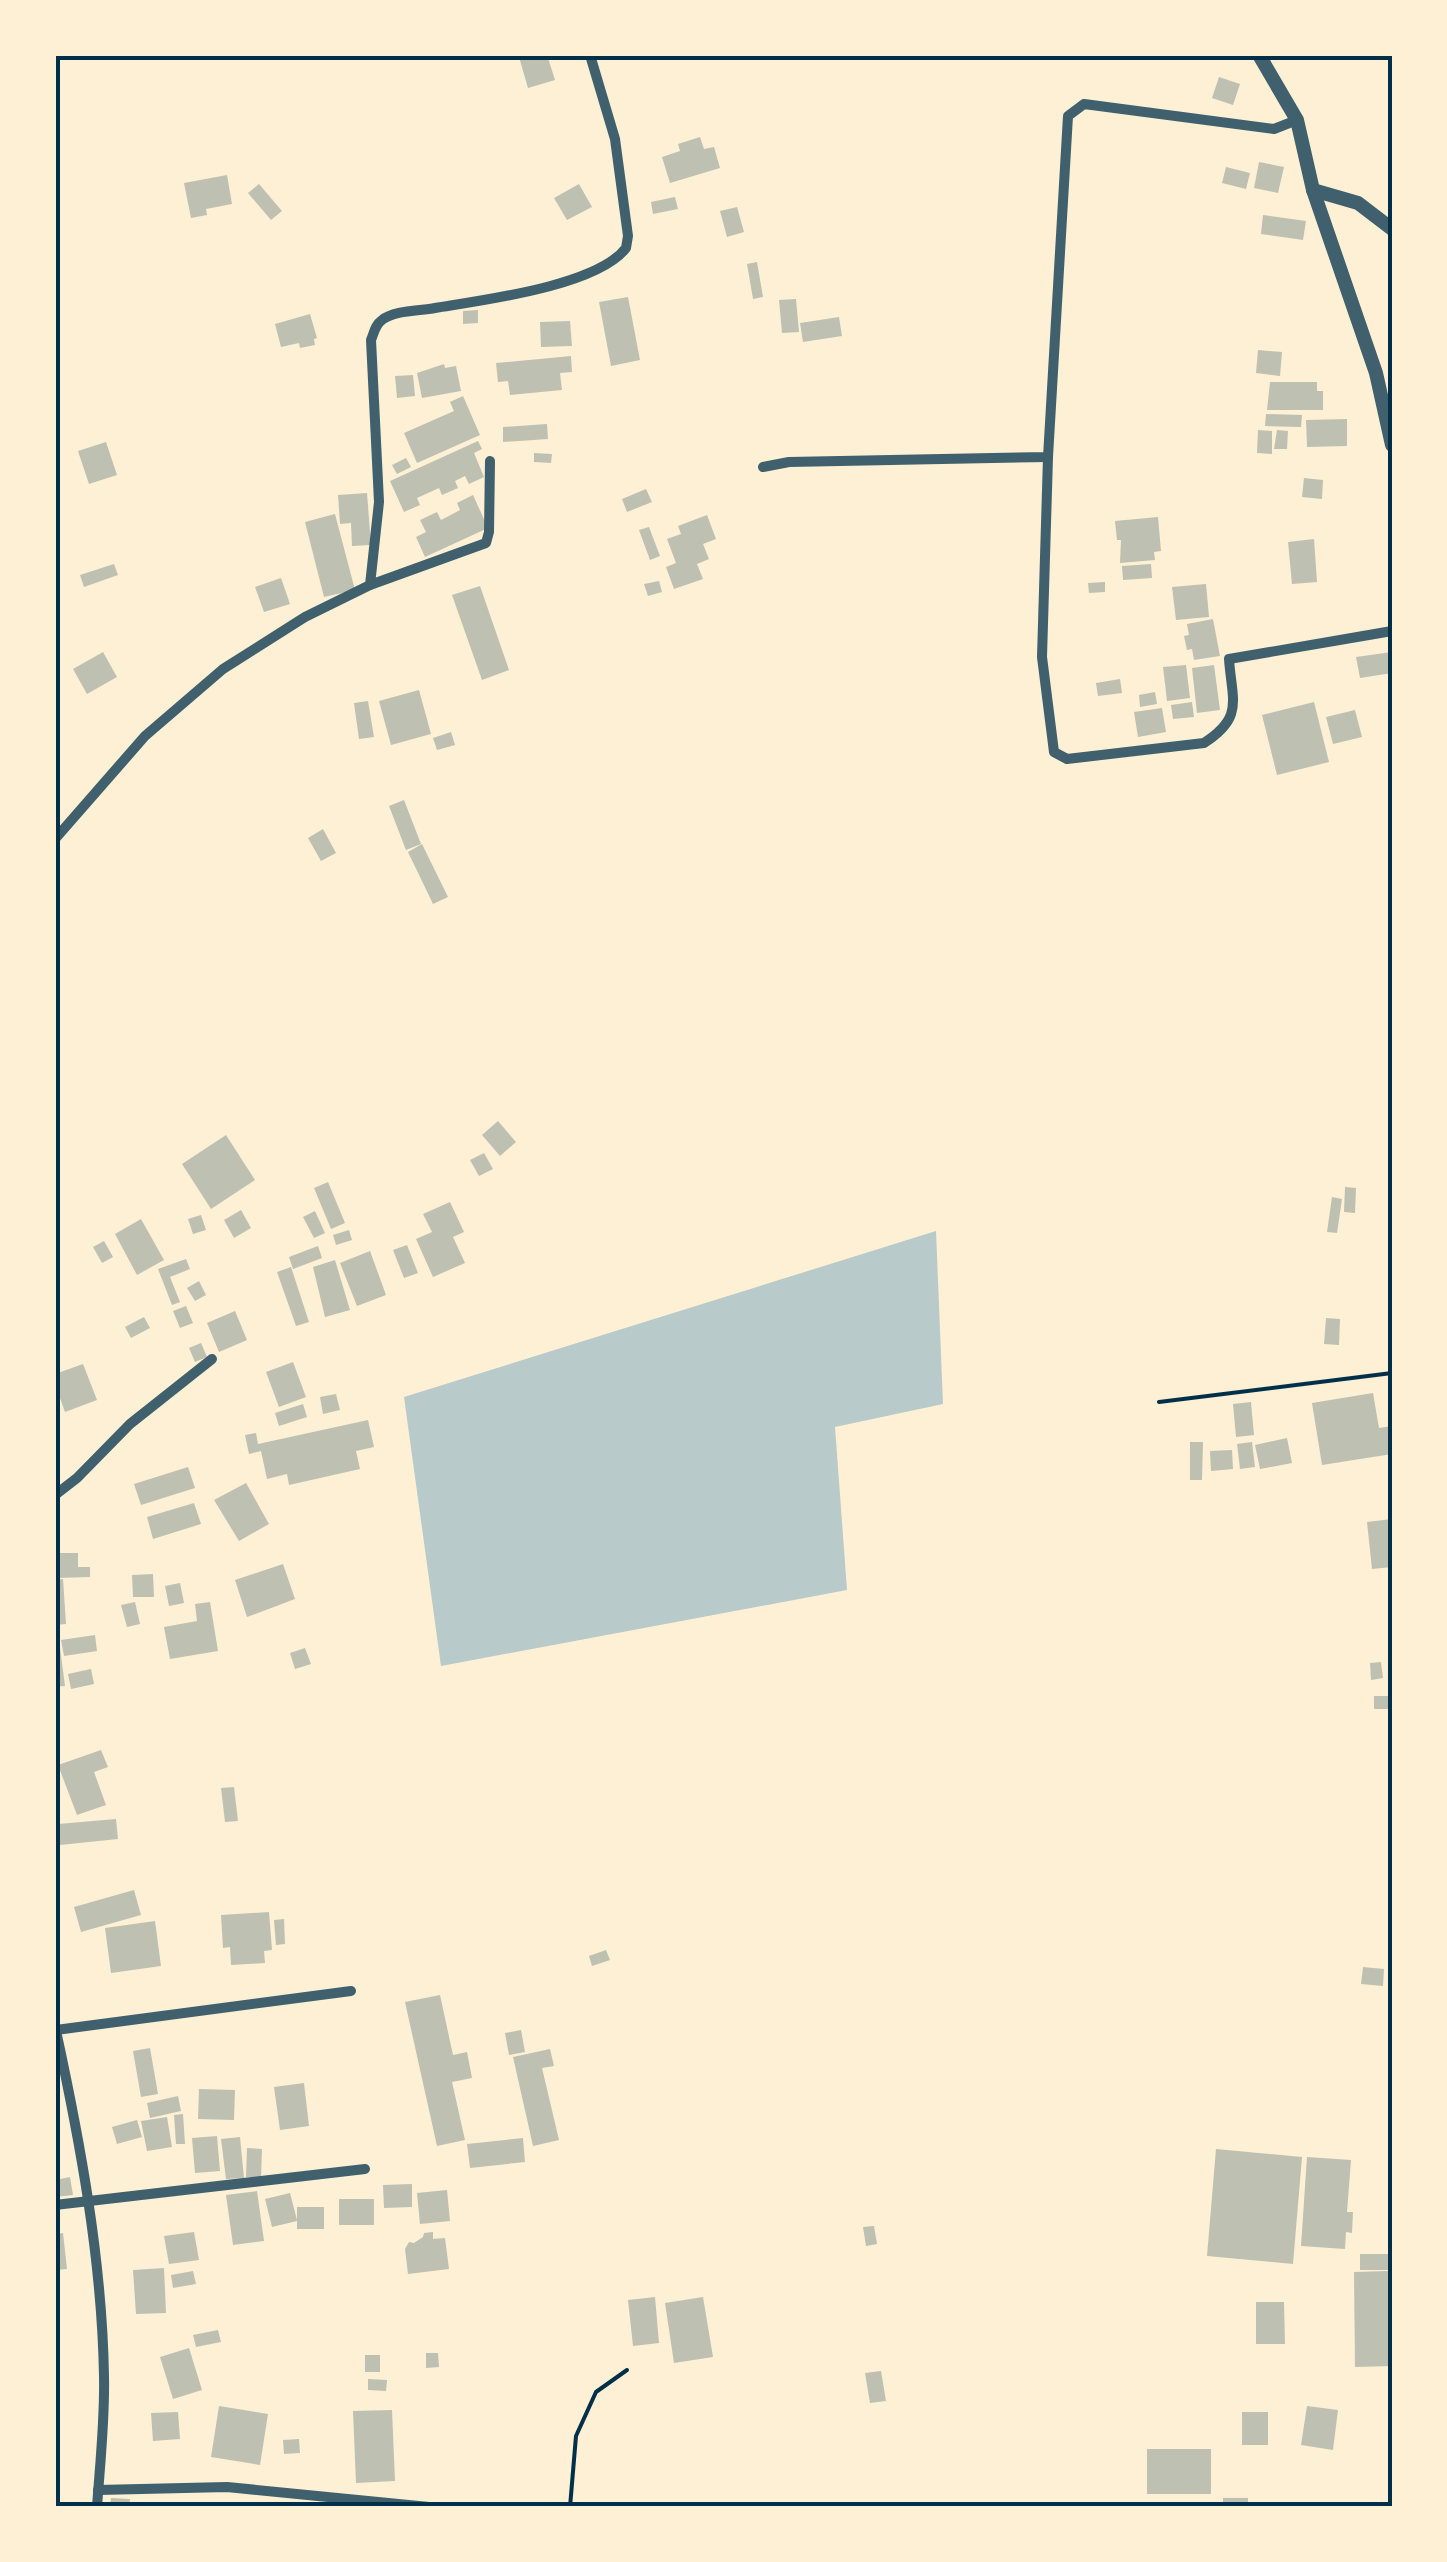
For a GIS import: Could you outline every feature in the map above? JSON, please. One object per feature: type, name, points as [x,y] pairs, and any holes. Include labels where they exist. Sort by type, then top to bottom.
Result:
[{"type":"street","points":[[370,584],[378,502],[371,340],[377,325],[389,316],[572,280],[610,263],[626,248],[628,236],[615,139],[590,55]]},
{"type":"street","points":[[1260,55],[1297,120],[1313,190],[1376,373],[1392,446]]},
{"type":"street","points":[[1297,120],[1274,129],[1084,104],[1068,116],[1048,457],[1042,658],[1054,752],[1067,759],[1204,743],[1223,730],[1233,716],[1230,659],[1392,631]]},
{"type":"street","points":[[1313,190],[1358,202],[1392,229]]},
{"type":"street","points":[[763,466],[789,462],[1048,457]]},
{"type":"street","points":[[55,839],[144,736],[223,669],[305,617],[370,584],[486,543],[490,461]]},
{"type":"street","points":[[55,1495],[130,1424],[212,1359]]},
{"type":"street","points":[[97,2507],[104,2378],[88,2199],[55,2028],[352,1991]]},
{"type":"street","points":[[55,2205],[365,2169]]},
{"type":"street","points":[[98,2490],[227,2487],[429,2507]]},
{"type":"street","points":[[506,2507],[525,2507]]},
{"type":"path","points":[[1160,1402],[1392,1373]]},
{"type":"path","points":[[570,2507],[576,2436],[596,2392],[627,2370]]},
{"type":"shaded area","points":[[936,1231],[943,1404],[835,1427],[847,1590],[441,1666],[404,1397]]},
{"type":"building","points":[[547,55],[555,80],[528,88],[519,57]]},
{"type":"building","points":[[1219,77],[1240,84],[1233,105],[1212,98]]},
{"type":"building","points":[[700,137],[704,149],[714,147],[720,168],[670,183],[662,157],[680,151],[678,144]]},
{"type":"building","points":[[1259,162],[1284,167],[1278,193],[1254,188]]},
{"type":"building","points":[[1226,167],[1250,173],[1246,189],[1222,183]]},
{"type":"building","points":[[227,175],[232,204],[206,209],[207,215],[191,218],[184,183]]},
{"type":"building","points":[[259,184],[282,211],[271,220],[248,193]]},
{"type":"building","points":[[579,184],[592,207],[567,220],[554,198]]},
{"type":"building","points":[[675,197],[678,209],[653,214],[651,202]]},
{"type":"building","points":[[737,207],[744,232],[727,237],[720,211]]},
{"type":"building","points":[[1263,215],[1306,221],[1303,240],[1261,234]]},
{"type":"building","points":[[757,262],[763,297],[753,299],[747,264]]},
{"type":"building","points":[[628,297],[640,360],[611,366],[599,302]]},
{"type":"building","points":[[796,299],[799,332],[782,333],[779,300]]},
{"type":"building","points":[[478,310],[478,323],[463,324],[463,311]]},
{"type":"building","points":[[310,314],[317,338],[315,345],[281,347],[275,324]]},
{"type":"building","points":[[839,317],[842,336],[803,342],[800,323]]},
{"type":"building","points":[[570,321],[572,346],[541,347],[540,322]]},
{"type":"building","points":[[1258,350],[1282,352],[1280,376],[1256,373]]},
{"type":"building","points":[[571,356],[572,372],[560,373],[562,390],[510,395],[508,381],[498,382],[496,363]]},
{"type":"building","points":[[444,364],[445,368],[456,366],[461,391],[422,398],[417,373]]},
{"type":"building","points":[[413,375],[415,396],[397,398],[395,376]]},
{"type":"building","points":[[1270,382],[1317,382],[1317,391],[1323,391],[1323,410],[1267,410]]},
{"type":"building","points":[[463,396],[480,435],[417,463],[404,433],[454,411],[450,402]]},
{"type":"building","points":[[1266,414],[1302,415],[1301,427],[1265,426]]},
{"type":"building","points":[[1347,419],[1347,446],[1307,447],[1306,420]]},
{"type":"building","points":[[547,424],[548,439],[503,442],[503,427]]},
{"type":"building","points":[[1258,430],[1272,431],[1272,454],[1257,453]]},
{"type":"building","points":[[1277,430],[1288,431],[1287,449],[1274,449]]},
{"type":"building","points":[[478,441],[482,449],[474,453],[484,477],[469,484],[465,476],[455,481],[458,488],[442,495],[439,488],[417,498],[420,505],[404,512],[390,481]]},
{"type":"building","points":[[106,442],[117,475],[89,484],[78,451]]},
{"type":"building","points":[[534,453],[552,454],[551,463],[534,462]]},
{"type":"building","points":[[406,458],[411,467],[397,474],[392,465]]},
{"type":"building","points":[[1304,478],[1323,480],[1322,499],[1302,497]]},
{"type":"building","points":[[646,489],[652,502],[627,512],[622,499]]},
{"type":"building","points":[[367,493],[371,545],[352,546],[351,523],[340,524],[338,495]]},
{"type":"building","points":[[473,495],[488,528],[425,557],[416,537],[426,532],[420,520],[437,512],[441,520],[460,510],[457,503]]},
{"type":"building","points":[[335,514],[355,590],[324,597],[305,522]]},
{"type":"building","points":[[707,515],[716,539],[703,544],[709,559],[697,564],[703,579],[674,589],[666,567],[676,563],[667,539],[681,534],[678,526]]},
{"type":"building","points":[[1158,517],[1161,551],[1154,552],[1155,560],[1120,563],[1121,540],[1117,540],[1115,521]]},
{"type":"building","points":[[649,527],[660,556],[650,560],[639,530]]},
{"type":"building","points":[[1314,539],[1317,582],[1292,584],[1288,542]]},
{"type":"building","points":[[114,564],[118,575],[84,587],[80,575]]},
{"type":"building","points":[[1151,564],[1152,578],[1123,580],[1122,566]]},
{"type":"building","points":[[281,578],[290,604],[264,612],[255,587]]},
{"type":"building","points":[[659,581],[662,592],[648,596],[644,584]]},
{"type":"building","points":[[1105,582],[1105,592],[1089,593],[1088,583]]},
{"type":"building","points":[[1206,584],[1209,617],[1176,620],[1172,587]]},
{"type":"building","points":[[480,586],[509,670],[482,680],[452,595]]},
{"type":"building","points":[[1213,619],[1220,656],[1194,660],[1184,636],[1189,635],[1187,624]]},
{"type":"building","points":[[103,652],[117,677],[87,694],[73,669]]},
{"type":"building","points":[[1392,652],[1392,673],[1360,678],[1356,657]]},
{"type":"building","points":[[1186,665],[1190,698],[1167,701],[1163,667]]},
{"type":"building","points":[[1214,665],[1220,710],[1197,713],[1192,668]]},
{"type":"building","points":[[1120,679],[1122,693],[1098,696],[1096,683]]},
{"type":"building","points":[[419,690],[431,734],[391,745],[379,701]]},
{"type":"building","points":[[1155,692],[1157,704],[1140,707],[1139,695]]},
{"type":"building","points":[[368,701],[374,737],[359,739],[354,703]]},
{"type":"building","points":[[1192,702],[1194,717],[1173,719],[1171,705]]},
{"type":"building","points":[[1314,702],[1329,762],[1277,775],[1262,715]]},
{"type":"building","points":[[1162,708],[1166,732],[1138,737],[1134,712]]},
{"type":"building","points":[[1355,710],[1362,737],[1333,744],[1326,717]]},
{"type":"building","points":[[451,732],[455,745],[437,750],[433,738]]},
{"type":"building","points":[[404,800],[421,844],[406,850],[389,806]]},
{"type":"building","points":[[323,829],[336,853],[321,861],[308,838]]},
{"type":"building","points":[[422,844],[448,897],[433,904],[408,852]]},
{"type":"building","points":[[498,1121],[516,1142],[500,1156],[482,1135]]},
{"type":"building","points":[[226,1135],[255,1180],[211,1209],[182,1164]]},
{"type":"building","points":[[484,1153],[493,1169],[479,1176],[470,1160]]},
{"type":"building","points":[[328,1182],[345,1223],[331,1229],[314,1188]]},
{"type":"building","points":[[1345,1187],[1356,1188],[1355,1213],[1344,1212]]},
{"type":"building","points":[[1332,1197],[1342,1199],[1337,1233],[1327,1232]]},
{"type":"building","points":[[450,1202],[464,1232],[453,1237],[465,1263],[433,1277],[416,1239],[432,1232],[423,1214]]},
{"type":"building","points":[[241,1210],[251,1228],[234,1238],[224,1220]]},
{"type":"building","points":[[315,1211],[325,1233],[314,1238],[303,1217]]},
{"type":"building","points":[[201,1215],[206,1230],[193,1234],[188,1219]]},
{"type":"building","points":[[141,1219],[164,1260],[137,1275],[115,1234]]},
{"type":"building","points":[[349,1230],[352,1240],[336,1245],[333,1235]]},
{"type":"building","points":[[104,1241],[113,1257],[102,1263],[93,1247]]},
{"type":"building","points":[[407,1245],[418,1273],[404,1278],[393,1250]]},
{"type":"building","points":[[318,1246],[322,1258],[293,1269],[289,1257]]},
{"type":"building","points":[[370,1251],[386,1295],[357,1306],[340,1263]]},
{"type":"building","points":[[186,1259],[190,1269],[170,1277],[180,1302],[172,1305],[158,1269]]},
{"type":"building","points":[[335,1260],[350,1310],[325,1317],[313,1267]]},
{"type":"building","points":[[291,1267],[309,1322],[296,1326],[277,1272]]},
{"type":"building","points":[[199,1281],[206,1295],[195,1301],[187,1288]]},
{"type":"building","points":[[186,1306],[193,1323],[180,1328],[173,1311]]},
{"type":"building","points":[[235,1311],[247,1340],[219,1352],[207,1323]]},
{"type":"building","points":[[144,1317],[150,1328],[131,1338],[125,1327]]},
{"type":"building","points":[[1326,1318],[1340,1319],[1339,1345],[1324,1344]]},
{"type":"building","points":[[201,1343],[207,1357],[195,1362],[189,1348]]},
{"type":"building","points":[[293,1362],[306,1397],[279,1407],[266,1372]]},
{"type":"building","points":[[83,1364],[97,1400],[65,1412],[55,1374]]},
{"type":"building","points":[[1373,1393],[1379,1428],[1392,1426],[1392,1454],[1322,1465],[1312,1403]]},
{"type":"building","points":[[336,1394],[340,1410],[323,1414],[320,1397]]},
{"type":"building","points":[[1251,1402],[1254,1435],[1236,1437],[1233,1404]]},
{"type":"building","points":[[303,1404],[307,1417],[279,1426],[275,1413]]},
{"type":"building","points":[[368,1420],[374,1447],[356,1451],[360,1469],[289,1485],[287,1474],[267,1479],[261,1451],[249,1454],[245,1435],[256,1433],[258,1444]]},
{"type":"building","points":[[1287,1438],[1292,1463],[1260,1469],[1255,1445]]},
{"type":"building","points":[[1190,1442],[1203,1442],[1202,1480],[1190,1480]]},
{"type":"building","points":[[1252,1442],[1255,1467],[1240,1469],[1237,1444]]},
{"type":"building","points":[[1232,1450],[1233,1469],[1211,1471],[1210,1451]]},
{"type":"building","points":[[188,1467],[195,1488],[141,1505],[134,1484]]},
{"type":"building","points":[[246,1483],[269,1524],[239,1541],[214,1500]]},
{"type":"building","points":[[194,1503],[201,1524],[153,1539],[147,1517]]},
{"type":"building","points":[[1392,1519],[1392,1567],[1372,1569],[1367,1522]]},
{"type":"building","points":[[56,1553],[78,1553],[78,1567],[90,1567],[90,1577],[57,1578]]},
{"type":"building","points":[[283,1564],[295,1599],[247,1617],[235,1580]]},
{"type":"building","points":[[153,1574],[154,1597],[133,1597],[132,1575]]},
{"type":"building","points":[[63,1579],[66,1624],[55,1625],[55,1580]]},
{"type":"building","points":[[180,1583],[184,1603],[169,1606],[165,1586]]},
{"type":"building","points":[[135,1602],[140,1624],[127,1627],[121,1605]]},
{"type":"building","points":[[210,1602],[218,1651],[170,1659],[164,1627],[197,1621],[195,1604]]},
{"type":"building","points":[[95,1635],[97,1651],[64,1656],[61,1640]]},
{"type":"building","points":[[59,1640],[65,1686],[55,1687],[55,1641]]},
{"type":"building","points":[[305,1648],[311,1664],[295,1669],[290,1653]]},
{"type":"building","points":[[1381,1662],[1383,1678],[1371,1680],[1370,1663]]},
{"type":"building","points":[[91,1669],[94,1684],[71,1689],[68,1674]]},
{"type":"building","points":[[1374,1696],[1388,1696],[1388,1709],[1374,1709]]},
{"type":"building","points":[[101,1750],[108,1767],[94,1772],[106,1805],[77,1815],[58,1765]]},
{"type":"building","points":[[234,1787],[238,1821],[225,1822],[221,1788]]},
{"type":"building","points":[[116,1819],[118,1839],[60,1845],[58,1824]]},
{"type":"building","points":[[134,1890],[141,1915],[81,1932],[74,1907]]},
{"type":"building","points":[[269,1912],[272,1950],[264,1951],[265,1963],[231,1965],[230,1947],[223,1948],[221,1915]]},
{"type":"building","points":[[284,1919],[285,1944],[276,1945],[274,1920]]},
{"type":"building","points":[[155,1921],[161,1966],[111,1973],[105,1928]]},
{"type":"building","points":[[606,1950],[610,1960],[592,1966],[589,1956]]},
{"type":"building","points":[[1363,1967],[1384,1969],[1383,1986],[1361,1984]]},
{"type":"building","points":[[440,1995],[453,2055],[467,2052],[472,2078],[452,2082],[465,2140],[437,2146],[405,2002]]},
{"type":"building","points":[[521,2030],[525,2052],[509,2055],[505,2033]]},
{"type":"building","points":[[150,2048],[158,2094],[141,2097],[133,2051]]},
{"type":"building","points":[[550,2049],[554,2066],[542,2068],[559,2140],[533,2146],[513,2057]]},
{"type":"building","points":[[304,2083],[309,2126],[280,2130],[274,2087]]},
{"type":"building","points":[[199,2089],[235,2090],[234,2120],[198,2119]]},
{"type":"building","points":[[178,2096],[181,2111],[150,2118],[147,2103]]},
{"type":"building","points":[[183,2114],[185,2144],[176,2144],[174,2115]]},
{"type":"building","points":[[167,2117],[172,2147],[147,2151],[141,2121]]},
{"type":"building","points":[[137,2120],[142,2137],[117,2144],[112,2127]]},
{"type":"building","points":[[217,2136],[220,2171],[195,2173],[192,2138]]},
{"type":"building","points":[[240,2137],[244,2178],[226,2179],[221,2139]]},
{"type":"building","points":[[523,2138],[525,2162],[470,2168],[467,2144]]},
{"type":"building","points":[[247,2148],[262,2149],[261,2178],[246,2177]]},
{"type":"building","points":[[1216,2149],[1302,2157],[1293,2264],[1207,2256]]},
{"type":"building","points":[[1307,2157],[1351,2160],[1347,2212],[1353,2212],[1352,2233],[1346,2232],[1345,2249],[1301,2246]]},
{"type":"building","points":[[70,2177],[73,2195],[55,2197],[55,2180]]},
{"type":"building","points":[[412,2184],[412,2207],[384,2208],[383,2185]]},
{"type":"building","points":[[447,2190],[450,2221],[420,2224],[417,2193]]},
{"type":"building","points":[[257,2191],[264,2241],[233,2245],[226,2195]]},
{"type":"building","points":[[290,2193],[297,2220],[297,2207],[324,2207],[324,2229],[297,2229],[297,2221],[272,2227],[265,2199]]},
{"type":"building","points":[[339,2199],[374,2199],[374,2225],[339,2225]]},
{"type":"building","points":[[874,2226],[877,2244],[866,2246],[863,2227]]},
{"type":"building","points":[[194,2232],[199,2260],[169,2264],[164,2236]]},
{"type":"building","points":[[433,2232],[433,2239],[445,2238],[449,2269],[408,2274],[405,2249],[409,2242]]},
{"type":"building","points":[[63,2233],[67,2269],[55,2270],[55,2234]]},
{"type":"building","points":[[1360,2254],[1388,2254],[1388,2270],[1360,2270]]},
{"type":"building","points":[[164,2268],[166,2313],[136,2314],[133,2270]]},
{"type":"building","points":[[193,2271],[196,2284],[173,2288],[171,2275]]},
{"type":"building","points":[[1388,2271],[1388,2285],[1392,2285],[1392,2366],[1355,2367],[1354,2272]]},
{"type":"building","points":[[655,2297],[659,2343],[633,2346],[628,2300]]},
{"type":"building","points":[[703,2297],[713,2357],[674,2363],[665,2303]]},
{"type":"building","points":[[1256,2302],[1284,2302],[1285,2344],[1256,2344]]},
{"type":"building","points":[[218,2330],[221,2342],[196,2347],[193,2335]]},
{"type":"building","points":[[189,2348],[202,2390],[173,2399],[160,2357]]},
{"type":"building","points":[[426,2353],[438,2353],[439,2367],[426,2368]]},
{"type":"building","points":[[365,2355],[380,2355],[380,2372],[365,2372]]},
{"type":"building","points":[[881,2371],[886,2401],[870,2403],[865,2373]]},
{"type":"building","points":[[368,2379],[387,2380],[386,2391],[368,2390]]},
{"type":"building","points":[[219,2406],[268,2414],[260,2465],[211,2457]]},
{"type":"building","points":[[1307,2406],[1338,2410],[1333,2450],[1301,2445]]},
{"type":"building","points":[[392,2410],[395,2481],[356,2483],[353,2411]]},
{"type":"building","points":[[178,2412],[180,2439],[153,2441],[151,2413]]},
{"type":"building","points":[[1242,2412],[1268,2412],[1268,2445],[1242,2445]]},
{"type":"building","points":[[299,2439],[300,2453],[284,2454],[283,2440]]},
{"type":"building","points":[[1147,2449],[1211,2449],[1211,2494],[1147,2494]]},
{"type":"building","points":[[111,2498],[130,2499],[129,2507],[110,2507]]},
{"type":"building","points":[[1223,2498],[1248,2498],[1248,2507],[1223,2507]]}]
